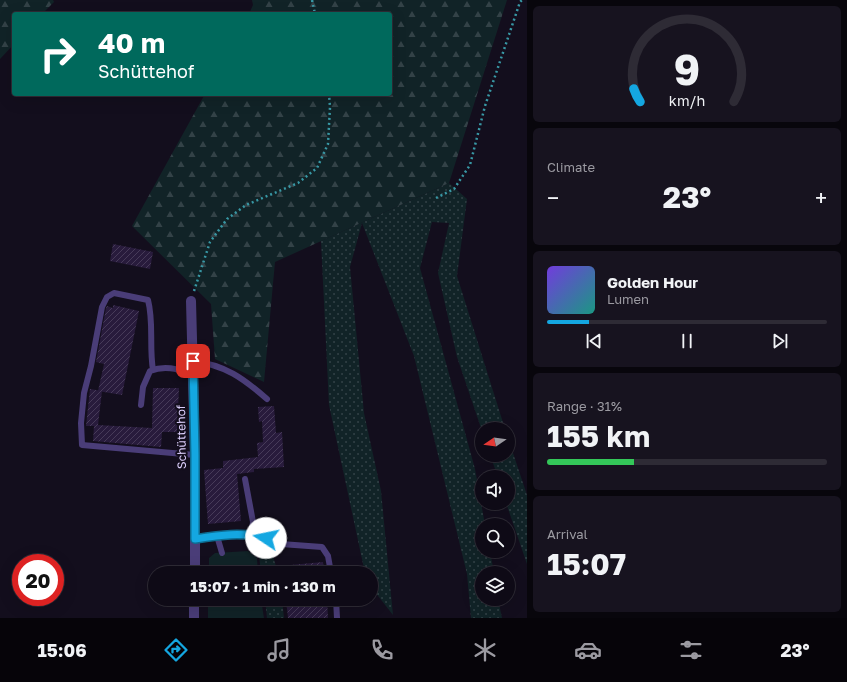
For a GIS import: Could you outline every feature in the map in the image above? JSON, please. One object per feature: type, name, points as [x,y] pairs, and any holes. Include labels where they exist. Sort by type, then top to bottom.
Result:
[{"type":"street","name":"Schüttehof","points":[[191,301],[195,455],[195,566]]},
{"type":"street","points":[[194,606],[194,618]]},
{"type":"lane","points":[[153,370],[151,358],[151,314],[148,300],[114,293],[107,297],[102,307],[91,366],[84,393],[81,423],[82,445],[195,455]]},
{"type":"lane","points":[[193,361],[209,363],[227,370],[253,387],[267,399]]},
{"type":"lane","points":[[141,405],[143,387],[150,371],[158,368],[168,368],[193,374]]},
{"type":"lane","points":[[246,478],[253,522],[251,535]]},
{"type":"lane","points":[[195,539],[234,534],[251,535],[266,538],[281,544],[322,547],[328,556],[330,566]]},
{"type":"lane","points":[[217,536],[222,553]]},
{"type":"lane","points":[[336,606],[337,618]]},
{"type":"path","points":[[312,0],[315,12]]},
{"type":"path","points":[[436,198],[454,189],[470,165],[485,106],[520,2],[522,0]]},
{"type":"path","points":[[191,301],[210,242],[227,219],[246,205],[298,183],[317,168],[328,144],[329,96]]},
{"type":"green space","points":[[0,0],[53,0],[54,2],[44,12],[12,12],[12,46],[0,59]]},
{"type":"green space","points":[[252,0],[507,0],[449,183],[275,262],[264,382],[215,359],[211,304],[132,226],[204,96],[392,96],[392,12],[250,12],[253,5]]},
{"type":"green space","points":[[449,183],[467,199],[457,276],[503,422],[479,422],[457,357],[438,273],[449,223],[432,222],[420,268],[475,469],[475,510],[482,510],[484,518],[475,518],[475,558],[491,558],[493,566],[475,566],[475,606],[499,606],[502,618],[471,618],[467,574],[414,356],[362,223],[350,267],[364,413],[381,491],[393,615],[378,596],[378,566],[364,566],[329,405],[321,241]]},
{"type":"green space","points":[[515,459],[527,495],[527,564],[515,529],[515,518],[511,518],[508,510],[515,510],[515,470],[495,470],[493,462],[515,462]]},
{"type":"green space","points":[[264,550],[272,553],[276,566],[260,566],[259,555]]},
{"type":"green space","points":[[248,551],[257,558],[258,566],[209,566],[209,558],[215,553]]},
{"type":"green space","points":[[208,606],[262,606],[264,618],[208,618]]},
{"type":"green space","points":[[266,606],[283,606],[284,618],[267,618]]},
{"type":"building","points":[[113,244],[153,252],[150,269],[110,261]]},
{"type":"building","points":[[113,305],[139,311],[122,395],[98,391],[104,364],[96,362],[106,308],[107,306],[113,308]]},
{"type":"building","points":[[153,388],[179,388],[177,432],[162,432],[161,447],[93,441],[94,426],[86,426],[90,389],[102,391],[98,425],[152,428]]},
{"type":"building","points":[[274,406],[276,433],[282,432],[284,467],[254,469],[254,472],[237,474],[241,521],[208,524],[204,470],[223,468],[223,461],[258,457],[257,443],[263,442],[262,421],[259,422],[258,407]]},
{"type":"building","points":[[323,562],[323,566],[280,566]]},
{"type":"building","points":[[287,606],[327,606],[328,618],[288,618]]},
{"type":"route","points":[[193,361],[195,539],[234,534],[266,538]]}]
